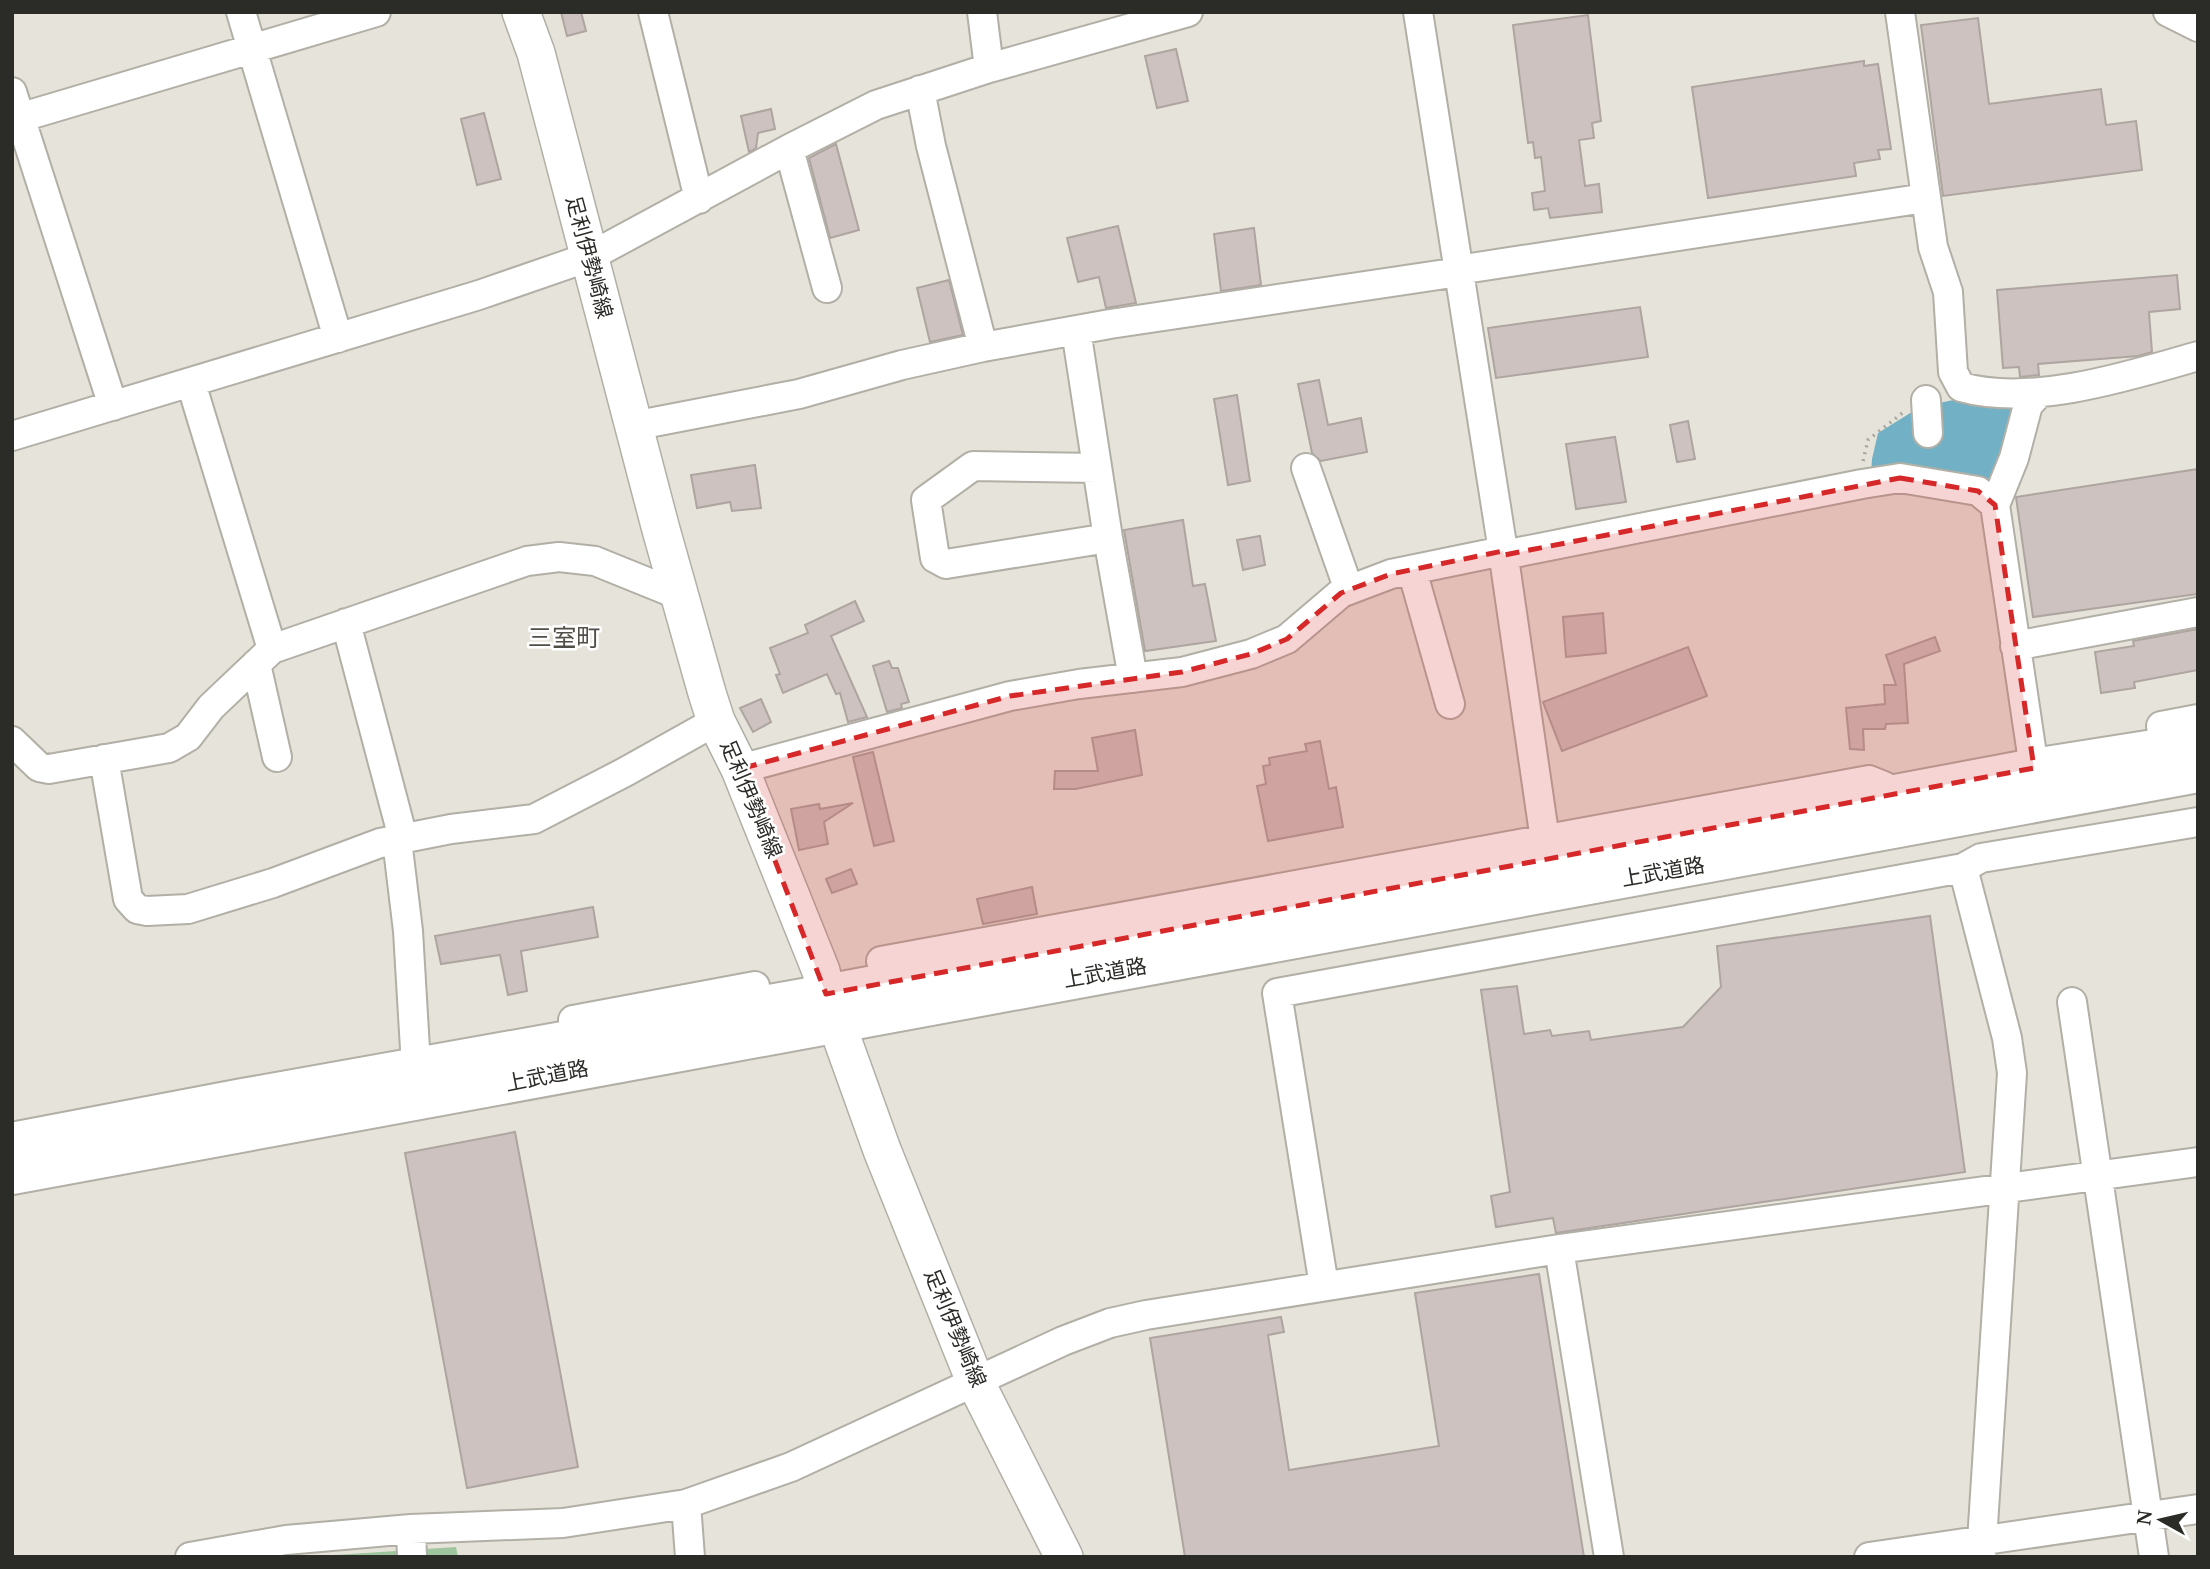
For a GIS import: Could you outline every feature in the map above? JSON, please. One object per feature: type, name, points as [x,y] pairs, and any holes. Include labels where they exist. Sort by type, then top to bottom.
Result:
[{"type":"highway","name":"上武道路","points":[[12,1142],[589,1027],[832,1008],[1024,957],[2034,768],[2182,745]]},
{"type":"highway","name":"上武道路","points":[[12,1175],[832,1008],[2198,773]]},
{"type":"main road","name":"足利伊勢崎線","points":[[521,12],[536,53],[633,426],[716,721],[740,769],[821,971],[882,1150],[975,1381],[1064,1557]]},
{"type":"street","points":[[241,12],[338,338]]},
{"type":"street","points":[[113,406],[15,110],[376,12]]},
{"type":"street","points":[[653,12],[699,199]]},
{"type":"street","points":[[982,12],[989,68]]},
{"type":"street","points":[[12,436],[479,295],[589,257],[876,105],[989,68],[1188,12]]},
{"type":"street","points":[[1418,12],[1504,553],[1545,840]]},
{"type":"street","points":[[1900,12],[1933,247],[1948,292],[1953,372],[1961,387],[2019,394],[2039,393],[2140,373],[2198,356]]},
{"type":"street","points":[[2168,12],[2198,27]]},
{"type":"street","points":[[920,90],[931,146],[983,347]]},
{"type":"street","points":[[789,149],[828,289]]},
{"type":"street","points":[[633,426],[799,394],[902,365],[1076,330],[1925,198]]},
{"type":"street","points":[[1076,330],[1133,678]]},
{"type":"street","points":[[191,383],[264,657],[277,757]]},
{"type":"street","points":[[2034,768],[1994,505],[2014,458],[2028,405],[2039,393]]},
{"type":"street","points":[[1926,400],[1928,433]]},
{"type":"street","points":[[1097,468],[972,466],[926,500],[935,558],[946,564],[1108,538]]},
{"type":"street","points":[[1306,468],[1349,590]]},
{"type":"street","points":[[740,769],[1010,696],[1079,684],[1182,672],[1251,654],[1287,639],[1341,593],[1391,574],[1900,478],[1978,491],[1994,505]]},
{"type":"street","points":[[13,739],[39,767],[49,769],[169,748],[179,744],[264,657],[346,623],[527,561],[559,557],[595,561],[679,595]]},
{"type":"street","points":[[1412,570],[1450,704]]},
{"type":"street","points":[[2015,646],[2198,612]]},
{"type":"street","points":[[346,623],[400,839],[415,1049]]},
{"type":"street","points":[[2182,745],[2161,726],[2198,719]]},
{"type":"street","points":[[104,759],[128,899],[137,908],[147,911],[188,909],[272,883],[380,843],[452,829],[534,819],[716,721]]},
{"type":"street","points":[[881,961],[1869,779],[1899,793]]},
{"type":"street","points":[[1324,1286],[1277,993],[1963,868],[1981,858],[2198,822]]},
{"type":"street","points":[[1963,868],[2007,1038],[2012,1073],[1982,1549]]},
{"type":"street","points":[[1024,957],[1050,929]]},
{"type":"street","points":[[12,1123],[415,1049],[589,1027],[755,986]]},
{"type":"street","points":[[2072,1002],[2154,1557]]},
{"type":"street","points":[[190,1557],[286,1540],[412,1543],[685,1504],[791,1467],[1063,1341],[1110,1323],[1159,1312],[1559,1249],[2198,1162]]},
{"type":"street","points":[[1559,1249],[1609,1557]]},
{"type":"street","points":[[685,1504],[690,1557]]},
{"type":"street","points":[[1869,1557],[1982,1549],[2198,1509]]},
{"type":"path","points":[[1862,484],[1863,452],[1868,440],[1896,416],[1926,400]]},
{"type":"highlighted area","points":[[1900,478],[1978,491],[1995,505],[2034,768],[826,994],[740,769],[1010,696],[1182,672],[1251,654],[1287,639],[1341,593],[1391,574],[1503,551],[1504,555]]},
{"type":"green space","points":[[456,1547],[458,1557],[305,1557]]},
{"type":"water","points":[[1958,399],[2012,401],[2016,408],[1991,477],[1980,485],[1871,475],[1878,433],[1920,407]]},
{"type":"building","points":[[561,12],[581,12],[586,31],[567,36]]},
{"type":"building","points":[[1588,15],[1601,121],[1592,123],[1594,138],[1579,140],[1585,186],[1599,184],[1602,212],[1550,218],[1548,208],[1534,210],[1532,193],[1545,191],[1541,157],[1535,158],[1533,142],[1528,143],[1513,25]]},
{"type":"building","points":[[1978,18],[1989,104],[2101,89],[2106,125],[2136,121],[2142,170],[1943,196],[1921,25]]},
{"type":"building","points":[[1176,49],[1188,101],[1157,108],[1145,56]]},
{"type":"building","points":[[1864,61],[1864,66],[1878,64],[1891,149],[1878,150],[1880,159],[1854,163],[1856,176],[1708,198],[1692,87]]},
{"type":"building","points":[[771,109],[775,129],[758,133],[756,148],[749,152],[741,116]]},
{"type":"building","points":[[484,113],[501,179],[477,185],[461,119]]},
{"type":"building","points":[[836,144],[859,230],[830,238],[809,158]]},
{"type":"building","points":[[1118,226],[1136,303],[1106,308],[1099,277],[1078,282],[1067,238]]},
{"type":"building","points":[[1254,228],[1261,285],[1221,291],[1214,234]]},
{"type":"building","points":[[2177,275],[2180,309],[2149,312],[2152,352],[2138,356],[2038,364],[2039,375],[2020,377],[2019,367],[2003,368],[1997,290]]},
{"type":"building","points":[[949,280],[963,335],[930,342],[917,288]]},
{"type":"building","points":[[1640,307],[1648,357],[1496,378],[1488,328]]},
{"type":"building","points":[[1319,380],[1328,425],[1361,418],[1367,452],[1321,461],[1312,453],[1298,384]]},
{"type":"building","points":[[1237,395],[1250,481],[1228,485],[1214,399]]},
{"type":"building","points":[[1688,421],[1695,459],[1677,462],[1670,425]]},
{"type":"building","points":[[1615,437],[1626,502],[1576,509],[1566,444]]},
{"type":"building","points":[[755,465],[761,508],[732,511],[730,502],[697,508],[691,475]]},
{"type":"building","points":[[2198,469],[2198,594],[2033,617],[2016,497]]},
{"type":"building","points":[[1183,520],[1193,586],[1205,584],[1216,641],[1145,651],[1124,530]]},
{"type":"building","points":[[1260,536],[1265,565],[1243,570],[1237,540]]},
{"type":"building","points":[[855,601],[864,621],[831,636],[867,717],[848,722],[840,693],[836,694],[827,674],[783,693],[776,675],[780,674],[770,648],[808,633],[805,625]]},
{"type":"building","points":[[1603,613],[1606,653],[1566,657],[1563,617]]},
{"type":"building","points":[[2198,629],[2198,670],[2134,682],[2135,688],[2101,693],[2095,652],[2134,646],[2133,641]]},
{"type":"building","points":[[1935,637],[1940,651],[1904,664],[1908,723],[1886,724],[1885,729],[1863,729],[1864,750],[1850,749],[1846,708],[1885,704],[1884,685],[1896,685],[1886,655]]},
{"type":"building","points":[[1688,647],[1707,696],[1562,751],[1543,702]]},
{"type":"building","points":[[889,661],[892,668],[898,668],[909,702],[901,704],[902,708],[887,712],[873,666]]},
{"type":"building","points":[[761,699],[771,722],[753,732],[740,708]]},
{"type":"building","points":[[1135,730],[1142,775],[1076,789],[1054,789],[1055,771],[1098,771],[1092,738]]},
{"type":"building","points":[[1320,741],[1329,789],[1336,787],[1343,827],[1268,841],[1257,786],[1266,784],[1263,766],[1270,765],[1269,758],[1307,751],[1305,744]]},
{"type":"building","points":[[873,752],[894,841],[874,846],[853,757]]},
{"type":"building","points":[[853,803],[824,822],[828,844],[799,850],[791,809],[819,804],[820,809]]},
{"type":"building","points":[[851,869],[857,884],[832,893],[826,879]]},
{"type":"building","points":[[1032,887],[1037,914],[983,924],[977,899]]},
{"type":"building","points":[[593,907],[598,937],[521,951],[527,991],[508,995],[500,955],[441,964],[435,936]]},
{"type":"building","points":[[1930,916],[1965,1172],[1556,1233],[1553,1218],[1496,1227],[1491,1196],[1510,1192],[1481,990],[1517,986],[1524,1034],[1550,1030],[1552,1036],[1589,1031],[1591,1040],[1683,1027],[1721,987],[1717,946]]},
{"type":"building","points":[[515,1132],[578,1467],[467,1488],[405,1153]]},
{"type":"building","points":[[1539,1274],[1584,1557],[1185,1557],[1150,1338],[1281,1317],[1284,1332],[1268,1335],[1289,1470],[1439,1446],[1415,1293]]},
{"type":"district","name":"三室町","points":[[564,638]]}]
